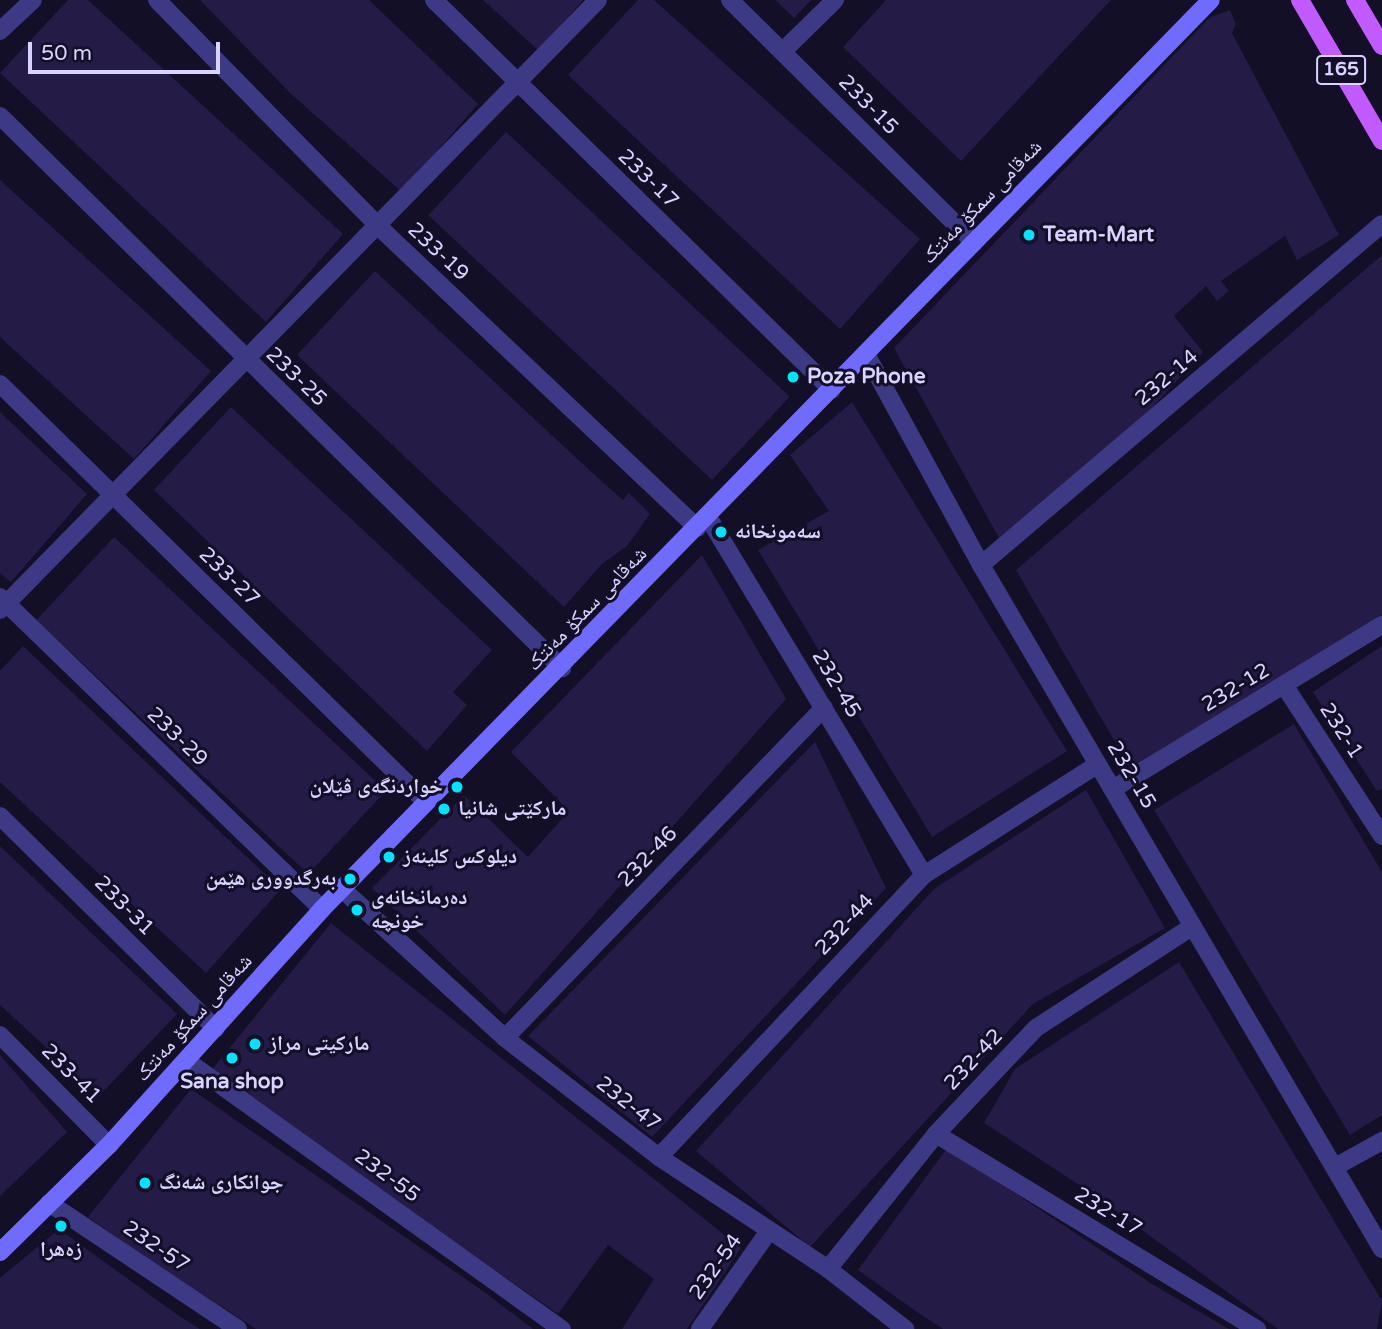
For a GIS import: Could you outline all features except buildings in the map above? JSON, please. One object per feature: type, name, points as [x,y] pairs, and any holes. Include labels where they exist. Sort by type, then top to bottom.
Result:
[{"type":"main road","name":"شەقامی سمکۆ مەنتک","points":[[0,1252],[109,1145],[321,909],[562,668],[1210,0]]},
{"type":"main road","name":"165","points":[[1300,0],[1382,141]]},
{"type":"main road","name":"165","points":[[1355,0],[1382,46]]},
{"type":"street","points":[[0,31],[33,0]]},
{"type":"street","name":"233-19","points":[[157,0],[377,225],[702,522]]},
{"type":"street","name":"233-17","points":[[434,0],[832,390]]},
{"type":"street","points":[[2,603],[598,0]]},
{"type":"street","name":"233-15","points":[[730,0],[974,242]]},
{"type":"street","points":[[783,51],[835,0]]},
{"type":"street","name":"233-25","points":[[0,116],[562,668]]},
{"type":"street","name":"232-14","points":[[981,565],[1382,224]]},
{"type":"street","name":"232-15","points":[[866,354],[981,565],[1382,1249]]},
{"type":"street","name":"233-27","points":[[0,383],[426,802]]},
{"type":"street","name":"232-45","points":[[702,522],[824,708],[924,875]]},
{"type":"street","name":"233-29","points":[[2,603],[321,909]]},
{"type":"street","name":"232-12","points":[[1113,789],[1382,625]]},
{"type":"street","name":"232-1","points":[[1284,685],[1375,810],[1382,836]]},
{"type":"street","name":"232-46","points":[[505,1038],[824,708]]},
{"type":"street","name":"232-44","points":[[659,1157],[924,875],[1098,764]]},
{"type":"street","name":"233-31","points":[[0,816],[216,1029]]},
{"type":"street","name":"232-47","points":[[342,889],[505,1038],[659,1157],[828,1269],[901,1328]]},
{"type":"street","name":"232-42","points":[[828,1269],[936,1134],[1036,1028],[1194,926]]},
{"type":"street","name":"233-41","points":[[0,1035],[109,1145]]},
{"type":"street","name":"232-55","points":[[187,1061],[562,1329]]},
{"type":"street","name":"232-17","points":[[936,1134],[1257,1329]]},
{"type":"street","points":[[1335,1167],[1382,1141]]},
{"type":"street","name":"232-57","points":[[49,1203],[238,1329]]},
{"type":"street","name":"232-54","points":[[700,1329],[769,1231]]},
{"type":"place","name":"Team-Mart","points":[[1029,235]]},
{"type":"place","name":"Poza Phone","points":[[793,377]]},
{"type":"place","name":"سەمونخانە","points":[[721,532]]},
{"type":"place","name":"خواردنگەی ڤێلان","points":[[457,787]]},
{"type":"place","name":"مارکێتی شانیا","points":[[444,809]]},
{"type":"place","name":"دیلوکس کلینەز","points":[[389,857]]},
{"type":"place","name":"بەرگدووری هێمن","points":[[350,879]]},
{"type":"place","name":"دەرمانخانەی خونچە","points":[[357,910]]},
{"type":"place","name":"مارکیتی مراز","points":[[255,1044]]},
{"type":"place","name":"Sana shop","points":[[232,1058]]},
{"type":"place","name":"جوانکاری شەنگ","points":[[145,1183]]},
{"type":"place","name":"زەهرا","points":[[61,1226]]}]
